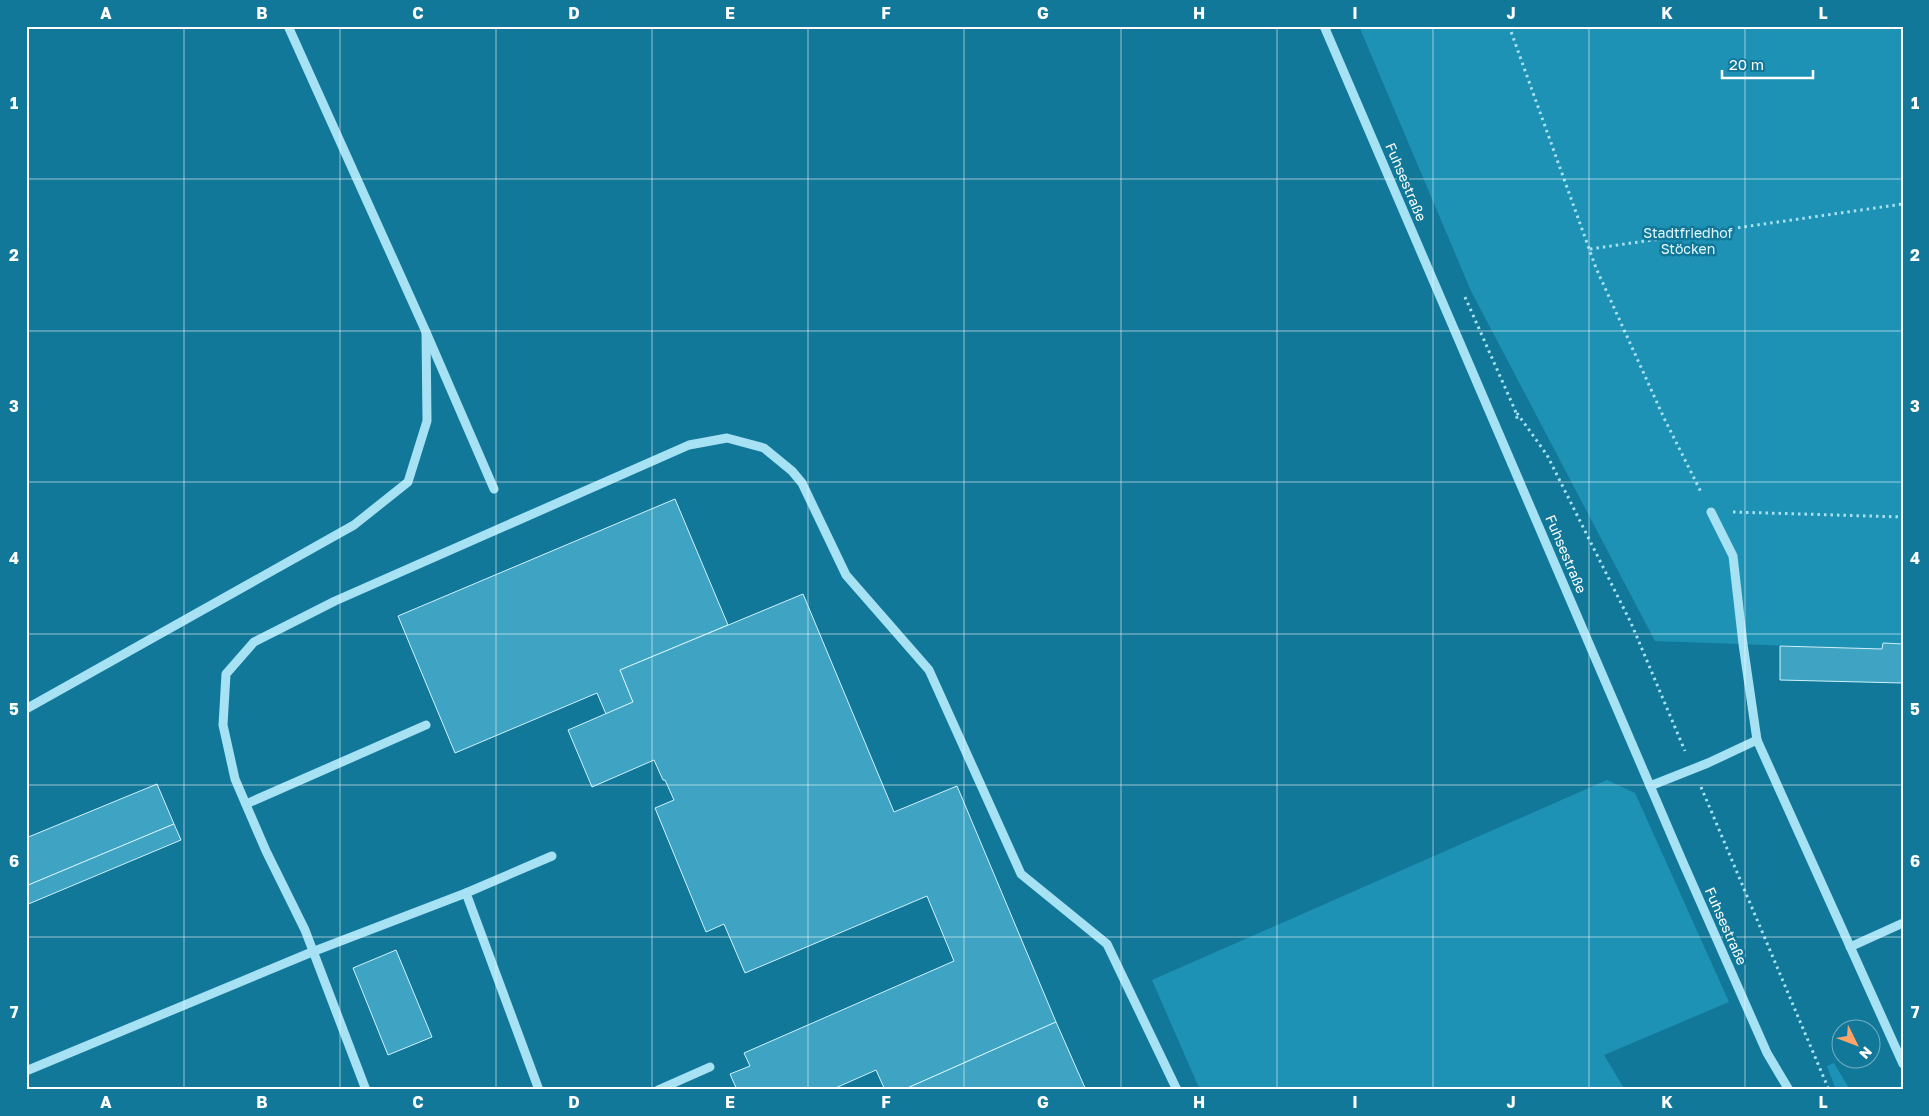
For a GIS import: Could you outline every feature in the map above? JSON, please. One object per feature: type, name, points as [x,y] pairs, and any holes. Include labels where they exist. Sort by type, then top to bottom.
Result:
[{"type":"street","points":[[288,26],[426,332],[494,489]]},
{"type":"street","name":"Fuhsestraße","points":[[1324,26],[1767,1054],[1789,1090]]},
{"type":"street","points":[[26,709],[354,525],[408,482],[427,421],[426,332]]},
{"type":"street","points":[[366,1090],[305,930],[266,851],[235,779],[223,725],[226,674],[254,642],[335,601],[689,445],[728,438],[764,448],[792,471],[802,483],[846,575],[929,670],[1021,874],[1107,944],[1177,1090]]},
{"type":"street","points":[[1712,512],[1734,556],[1743,644],[1757,740],[1903,1064]]},
{"type":"street","points":[[246,804],[426,725]]},
{"type":"street","points":[[1650,786],[1757,740]]},
{"type":"street","points":[[26,1071],[312,952],[466,893],[552,856]]},
{"type":"street","points":[[466,893],[539,1090]]},
{"type":"street","points":[[1850,947],[1903,923]]},
{"type":"street","points":[[658,1090],[710,1067]]},
{"type":"path","points":[[1509,26],[1596,268],[1664,418],[1712,512],[1903,517]]},
{"type":"path","points":[[1590,249],[1903,204]]},
{"type":"path","points":[[1515,410],[1547,455],[1622,605],[1829,1090]]},
{"type":"green space","name":"Stadtfriedhof Stöcken","points":[[1359,26],[1903,26],[1903,643],[1882,643],[1882,649],[1655,641],[1471,291]]},
{"type":"green space","points":[[1607,780],[1635,793],[1729,1002],[1604,1055],[1625,1090],[1200,1090],[1152,980]]},
{"type":"green space","points":[[1832,1064],[1832,1068],[1837,1068],[1850,1090],[1836,1090],[1827,1066]]},
{"type":"building","points":[[675,499],[728,625],[620,670],[633,702],[606,714],[597,693],[455,753],[398,616]]},
{"type":"building","points":[[803,594],[894,812],[957,786],[1056,1022],[903,1090],[885,1090],[876,1070],[831,1090],[737,1090],[730,1074],[750,1066],[744,1053],[954,961],[927,896],[745,973],[724,924],[706,932],[655,808],[674,800],[654,760],[592,787],[568,730],[633,702],[620,670]]},
{"type":"building","points":[[1883,643],[1903,644],[1903,683],[1780,680],[1780,646],[1882,649]]},
{"type":"building","points":[[157,784],[174,824],[26,886],[26,838]]},
{"type":"building","points":[[174,824],[181,840],[26,905],[26,886]]},
{"type":"building","points":[[396,950],[432,1037],[388,1055],[353,968]]},
{"type":"building","points":[[1056,1022],[1086,1090],[903,1090]]}]
